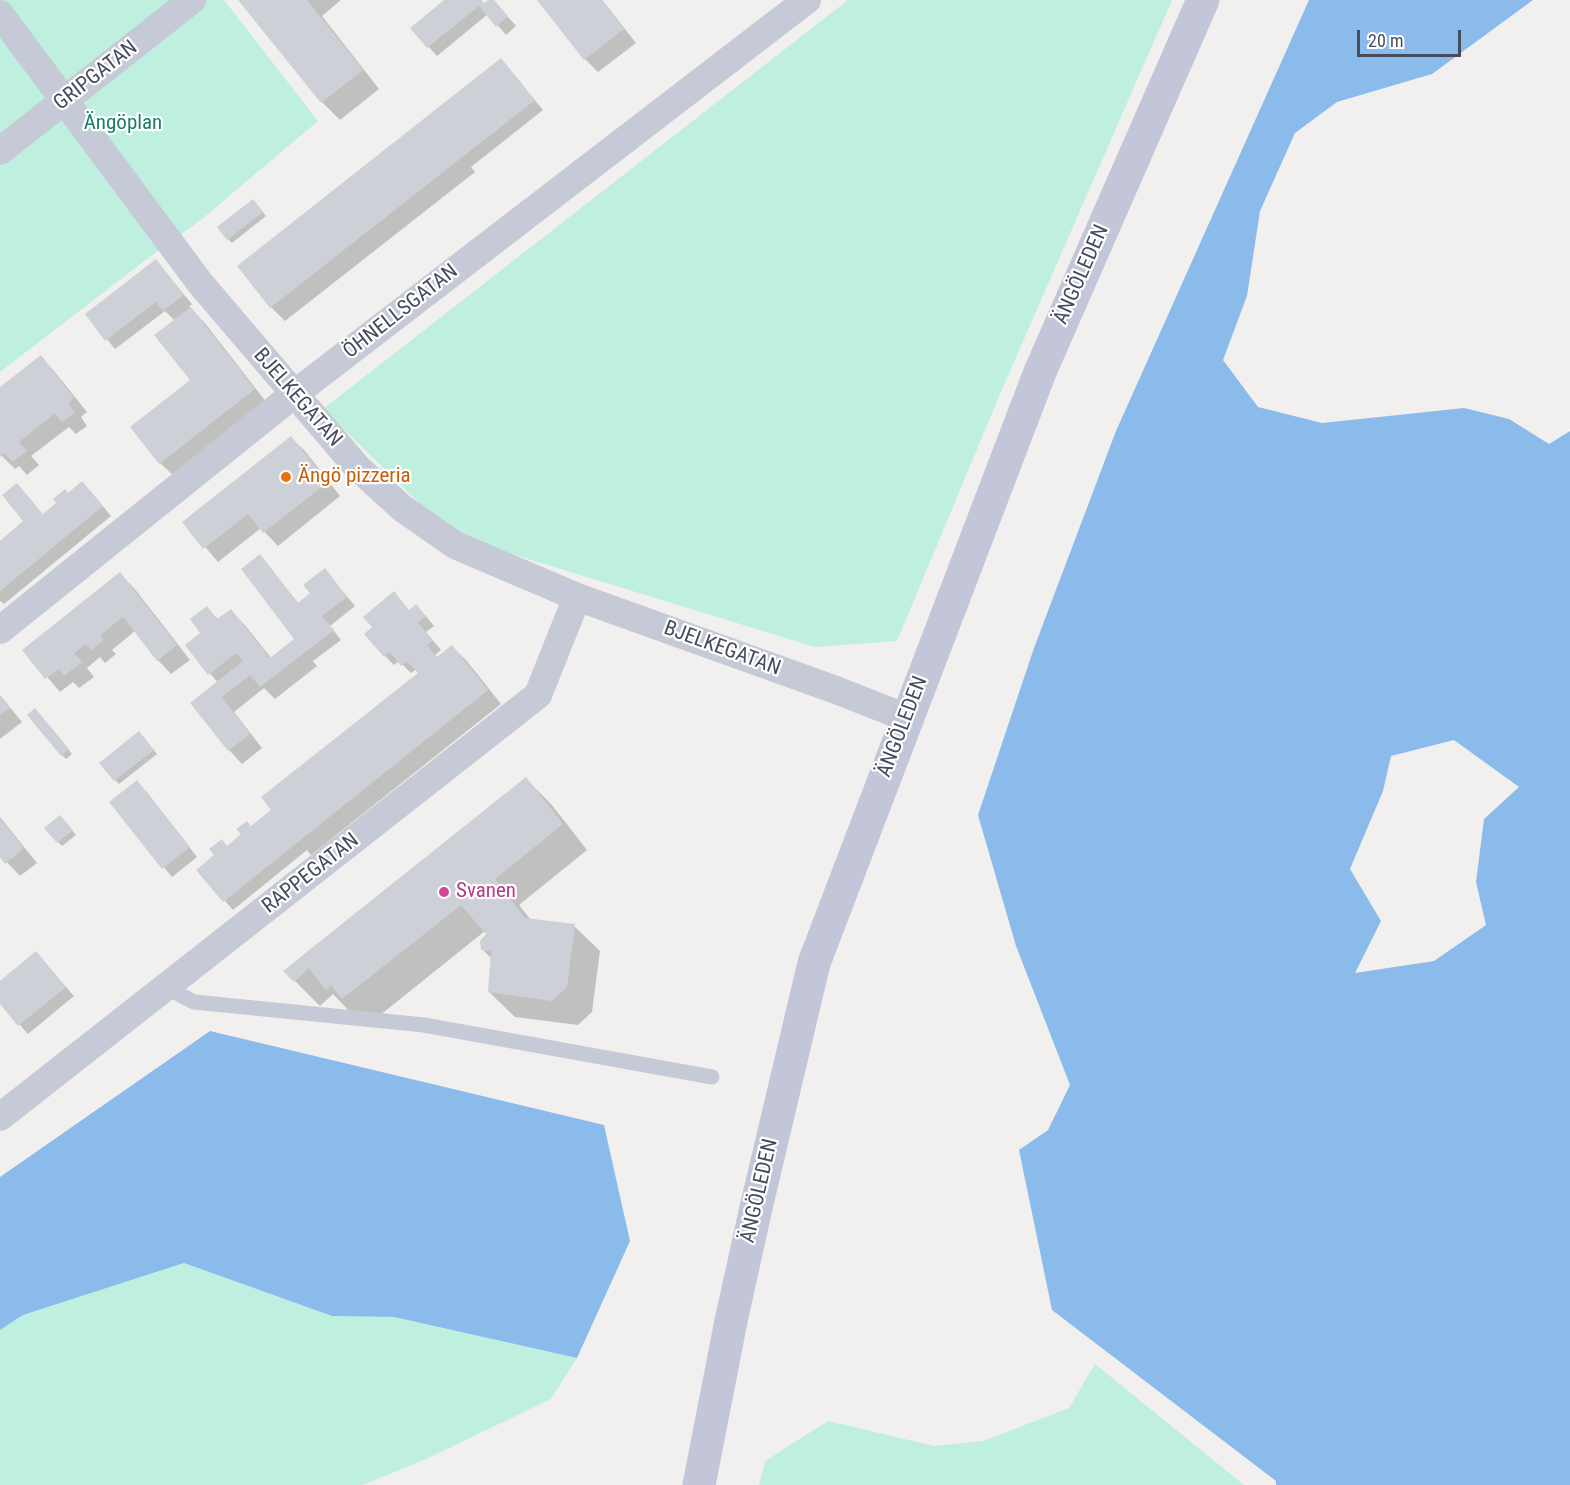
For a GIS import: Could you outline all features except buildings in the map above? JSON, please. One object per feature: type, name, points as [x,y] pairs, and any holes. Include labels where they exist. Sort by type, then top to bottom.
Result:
[{"type":"main road","name":"ÄNGÖLEDEN","points":[[699,1485],[728,1333],[814,963],[1040,372],[1203,0]]},
{"type":"street","name":"GRIPGATAN","points":[[0,151],[192,0]]},
{"type":"street","name":"ÖHNELLSGATAN","points":[[0,630],[293,395],[807,0]]},
{"type":"street","name":"BJELKEGATAN","points":[[0,14],[200,283],[293,395],[357,467],[402,508],[455,545],[577,597],[836,690],[907,718]]},
{"type":"street","name":"RAPPEGATAN","points":[[0,1117],[538,695],[577,597]]},
{"type":"lane","points":[[167,988],[194,1002],[424,1025],[712,1077]]},
{"type":"green space","name":"Ängöplan","points":[[0,0],[224,0],[318,121],[202,219],[0,372]]},
{"type":"green space","points":[[848,0],[1172,0],[1000,394],[897,641],[815,647],[453,536],[323,409]]},
{"type":"green space","points":[[184,1263],[332,1316],[394,1317],[577,1358],[551,1399],[426,1459],[363,1485],[0,1485],[0,1330],[23,1315]]},
{"type":"green space","points":[[1095,1364],[1244,1485],[759,1485],[765,1461],[828,1421],[934,1446],[983,1441],[1069,1408]]},
{"type":"water","points":[[1309,0],[1533,0],[1432,74],[1337,102],[1295,133],[1260,211],[1247,296],[1223,360],[1258,407],[1322,423],[1464,408],[1509,419],[1549,444],[1570,431],[1570,1485],[1276,1485],[1276,1481],[1052,1310],[1019,1150],[1048,1130],[1070,1085],[1016,946],[978,815],[1034,648],[1116,431]],"holes":[[[1454,740],[1519,787],[1484,819],[1476,882],[1486,925],[1434,961],[1355,973],[1381,921],[1350,869],[1383,791],[1391,756]]]},
{"type":"water","points":[[210,1031],[604,1125],[630,1241],[577,1358],[394,1317],[332,1316],[184,1263],[23,1315],[0,1330],[0,1177]]},
{"type":"place","name":"Ängö pizzeria","points":[[286,477]]},
{"type":"place","name":"Svanen","points":[[444,892]]}]
